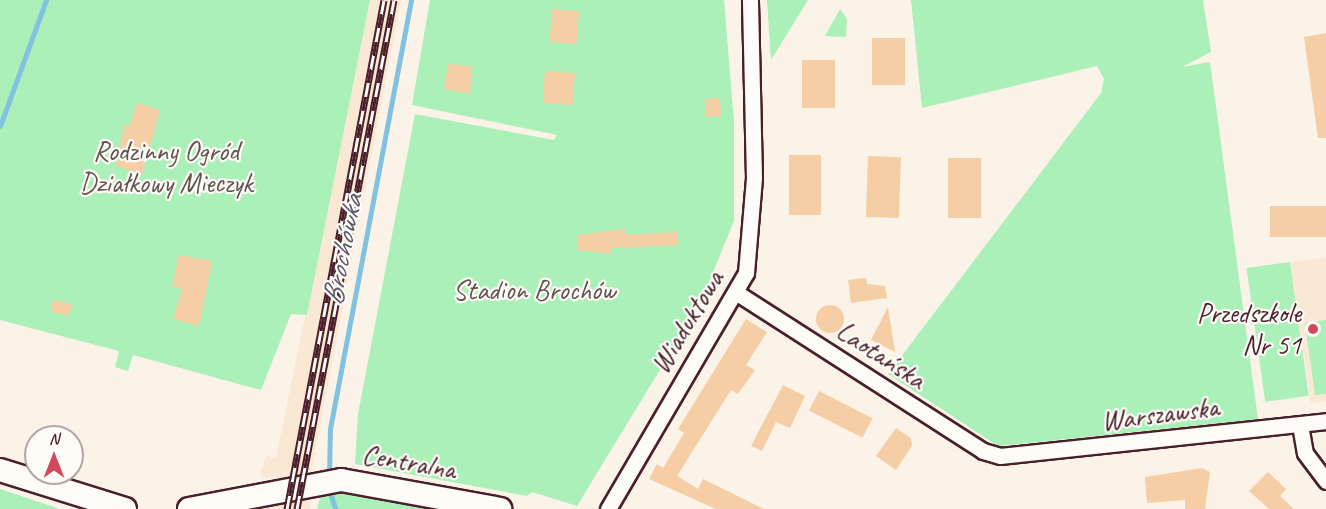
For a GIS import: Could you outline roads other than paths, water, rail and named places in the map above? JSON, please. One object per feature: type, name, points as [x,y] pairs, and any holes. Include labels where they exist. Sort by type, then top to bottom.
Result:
[{"type":"street","name":"Wiaduktowa","points":[[608,509],[737,293],[752,234],[750,0]]},
{"type":"street","name":"Laotańska","points":[[737,293],[984,451],[1000,456]]},
{"type":"street","name":"Warszawska","points":[[1000,456],[1326,421]]},
{"type":"street","points":[[1300,425],[1305,453],[1326,481]]},
{"type":"street","points":[[0,470],[125,509]]},
{"type":"street","name":"Centralna","points":[[189,509],[312,483],[341,480],[500,509]]},
{"type":"waterway","points":[[0,126],[46,0]]},
{"type":"waterway","name":"Brochówka","points":[[329,475],[330,429],[411,0]]},
{"type":"waterway","name":"Brochówka","points":[[329,489],[336,509]]},
{"type":"railway","points":[[287,509],[384,0]]},
{"type":"railway","points":[[297,509],[394,0]]},
{"type":"place","name":"Przedszkole Nr 51","points":[[1313,329]]},
{"type":"park label","name":"Rodzinny Ogród Działkowy Mieczyk","points":[[166,167]]},
{"type":"park label","name":"Stadion Brochów","points":[[534,290]]}]
